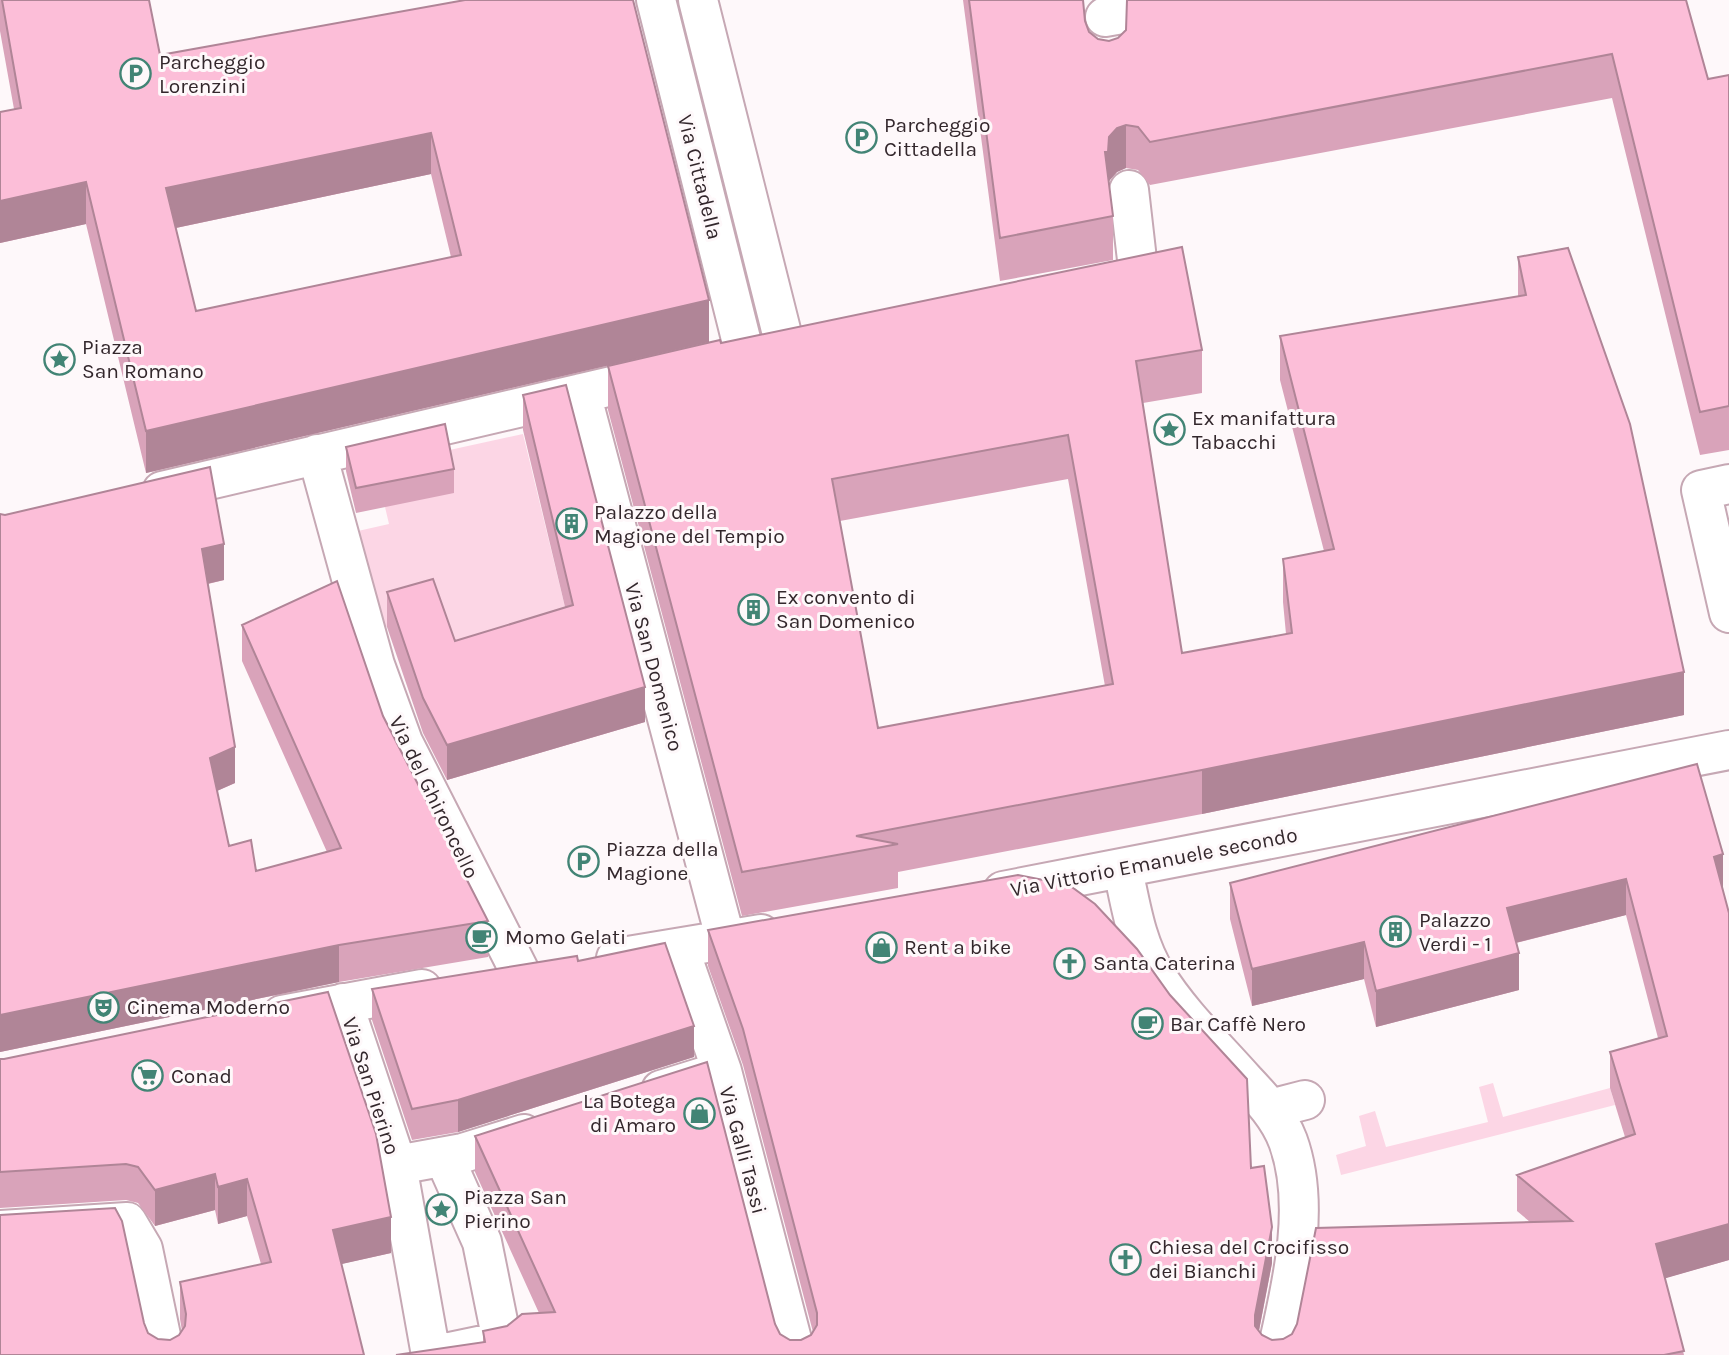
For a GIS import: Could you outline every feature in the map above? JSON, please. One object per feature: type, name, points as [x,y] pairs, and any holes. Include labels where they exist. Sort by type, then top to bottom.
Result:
[{"type":"street","name":"Via Cittadella","points":[[656,0],[718,361]]},
{"type":"street","points":[[140,496],[807,341],[698,0]]},
{"type":"street","points":[[1105,23],[1202,0]]},
{"type":"street","points":[[1075,289],[1139,277],[1129,190]]},
{"type":"street","name":"Via San Domenico","points":[[581,393],[726,941]]},
{"type":"street","name":"Via del Ghironcello","points":[[317,454],[375,665],[403,742],[520,972]]},
{"type":"street","points":[[1729,484],[1701,490],[1724,571],[1729,613]]},
{"type":"street","name":"Via Vittorio Emanuele secondo","points":[[972,897],[1123,870],[1729,750]]},
{"type":"street","points":[[1123,870],[1138,936],[1157,977],[1287,1104],[1283,1130],[1295,1165],[1298,1189],[1295,1248],[1276,1355]]},
{"type":"street","points":[[251,1022],[466,981],[794,928]]},
{"type":"street","name":"Via Galli Tassi","points":[[679,948],[722,1071],[796,1355]]},
{"type":"street","name":"Via San Pierino","points":[[343,1003],[397,1166],[444,1157],[554,1124]]},
{"type":"street","points":[[632,1100],[722,1071]]},
{"type":"street","points":[[397,1166],[433,1355],[502,1341],[482,1242],[444,1157]]},
{"type":"street","points":[[0,1230],[127,1222],[143,1249],[165,1355]]},
{"type":"street","points":[[1295,1248],[1334,1229]]},
{"type":"shaded area","points":[[523,434],[573,640],[455,676],[433,614],[382,628],[358,531],[389,524],[385,507],[445,451]]},
{"type":"shaded area","points":[[1493,1083],[1503,1117],[1610,1088],[1615,1105],[1341,1175],[1336,1155],[1366,1146],[1359,1116],[1375,1111],[1386,1147],[1488,1122],[1479,1087]]},
{"type":"building","points":[[2,0],[149,0],[160,55],[465,0],[633,0],[709,300],[146,431],[86,182],[0,201],[0,112],[21,108]],"holes":[[[431,133],[461,255],[196,311],[166,188]]]},
{"type":"building","points":[[969,0],[1083,0],[1089,32],[1098,39],[1109,41],[1118,38],[1126,30],[1127,0],[1686,0],[1708,79],[1729,75],[1729,406],[1700,412],[1612,54],[1150,142],[1138,127],[1126,125],[1117,128],[1109,137],[1108,152],[1105,152],[1113,216],[1000,238]]},
{"type":"building","points":[[1182,247],[1202,350],[1136,361],[1182,653],[1292,633],[1283,559],[1334,549],[1280,336],[1526,295],[1518,257],[1568,248],[1630,424],[1684,672],[1202,770],[856,836],[898,844],[742,872],[608,366],[720,340],[721,343]],"holes":[[[1068,435],[1113,684],[878,728],[832,479]]]},
{"type":"building","name":"Palazzo della Magione del Tempio","points":[[566,385],[645,687],[447,745],[423,698],[387,592],[433,579],[455,641],[573,605],[523,395]]},
{"type":"building","points":[[445,424],[454,469],[356,488],[346,447]]},
{"type":"building","points":[[210,467],[224,544],[202,549],[235,747],[210,758],[229,846],[251,840],[256,871],[341,848],[242,625],[337,581],[383,716],[488,921],[339,945],[0,1015],[0,514]]},
{"type":"building","points":[[1697,764],[1723,854],[1714,857],[1729,913],[1729,1224],[1656,1244],[1684,1351],[1664,1355],[396,1355],[485,1342],[483,1331],[507,1326],[522,1314],[555,1312],[475,1136],[707,1062],[775,1324],[780,1334],[790,1340],[801,1340],[811,1335],[817,1325],[817,1313],[743,1029],[708,930],[1018,875],[1069,885],[1095,904],[1137,949],[1170,995],[1247,1079],[1251,1168],[1264,1166],[1272,1227],[1255,1315],[1255,1326],[1262,1335],[1272,1340],[1283,1339],[1292,1334],[1297,1324],[1316,1228],[1572,1221],[1517,1175],[1635,1134],[1610,1052],[1667,1036],[1626,879],[1507,908],[1519,953],[1376,991],[1364,942],[1252,969],[1230,883]]},
{"type":"building","points":[[665,943],[694,1026],[458,1100],[412,1109],[372,989],[577,956],[578,961]]},
{"type":"building","points":[[328,992],[376,1134],[391,1217],[333,1230],[364,1355],[0,1355],[0,1215],[115,1208],[122,1221],[144,1323],[148,1333],[158,1339],[170,1340],[179,1335],[185,1326],[186,1314],[180,1282],[271,1262],[247,1179],[218,1187],[215,1174],[155,1190],[138,1167],[126,1164],[0,1172],[0,1059]]},
{"type":"place","name":"Parcheggio Lorenzini","points":[[136,74]]},
{"type":"place","name":"Parcheggio Cittadella","points":[[861,137]]},
{"type":"place","name":"Piazza San Romano","points":[[59,359]]},
{"type":"place","name":"Ex manifattura Tabacchi","points":[[1169,430]]},
{"type":"place","name":"Palazzo della Magione del Tempio","points":[[571,524]]},
{"type":"place","name":"Ex convento di San Domenico","points":[[753,609]]},
{"type":"place","name":"Piazza della Magione","points":[[583,861]]},
{"type":"place","name":"Palazzo Verdi - 1","points":[[1396,932]]},
{"type":"place","name":"Momo Gelati","points":[[482,937]]},
{"type":"place","name":"Rent a bike","points":[[881,947]]},
{"type":"place","name":"Santa Caterina","points":[[1070,963]]},
{"type":"place","name":"Cinema Moderno","points":[[104,1007]]},
{"type":"place","name":"Bar Caffè Nero","points":[[1147,1024]]},
{"type":"place","name":"Conad","points":[[148,1076]]},
{"type":"place","name":"La Botega di Amaro","points":[[699,1113]]},
{"type":"place","name":"Piazza San Pierino","points":[[441,1209]]},
{"type":"place","name":"Chiesa del Crocifisso dei Bianchi","points":[[1126,1259]]}]
